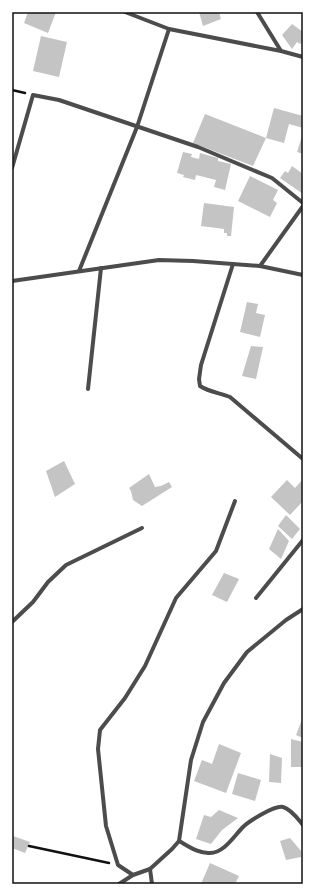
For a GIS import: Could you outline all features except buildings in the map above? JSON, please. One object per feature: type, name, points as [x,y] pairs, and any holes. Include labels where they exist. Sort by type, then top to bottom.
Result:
[{"type":"street","points":[[125,12],[169,28],[281,51],[303,57]]},
{"type":"street","points":[[257,12],[281,51]]},
{"type":"street","points":[[79,271],[137,127],[169,28]]},
{"type":"street","points":[[12,168],[33,95],[59,100],[198,147],[272,178],[303,203]]},
{"type":"street","points":[[260,266],[303,206]]},
{"type":"street","points":[[12,281],[159,260],[260,266],[303,275]]},
{"type":"street","points":[[233,264],[201,365],[198,379],[200,386],[206,391],[219,392],[230,397],[303,459]]},
{"type":"street","points":[[88,389],[101,268]]},
{"type":"street","points":[[133,875],[118,865],[106,826],[98,749],[100,730],[125,698],[145,666],[176,598],[216,551],[235,501]]},
{"type":"street","points":[[12,622],[33,602],[48,582],[66,565],[142,528]]},
{"type":"street","points":[[256,598],[303,540]]},
{"type":"street","points":[[119,884],[133,875],[150,870],[179,841],[191,760],[203,722],[224,683],[247,652],[286,620],[303,609]]},
{"type":"street","points":[[179,841],[197,850],[210,854],[221,850],[244,826],[276,807],[283,807],[291,812],[303,825]]},
{"type":"street","points":[[150,870],[152,884]]},
{"type":"path","points":[[29,846],[118,865]]}]
